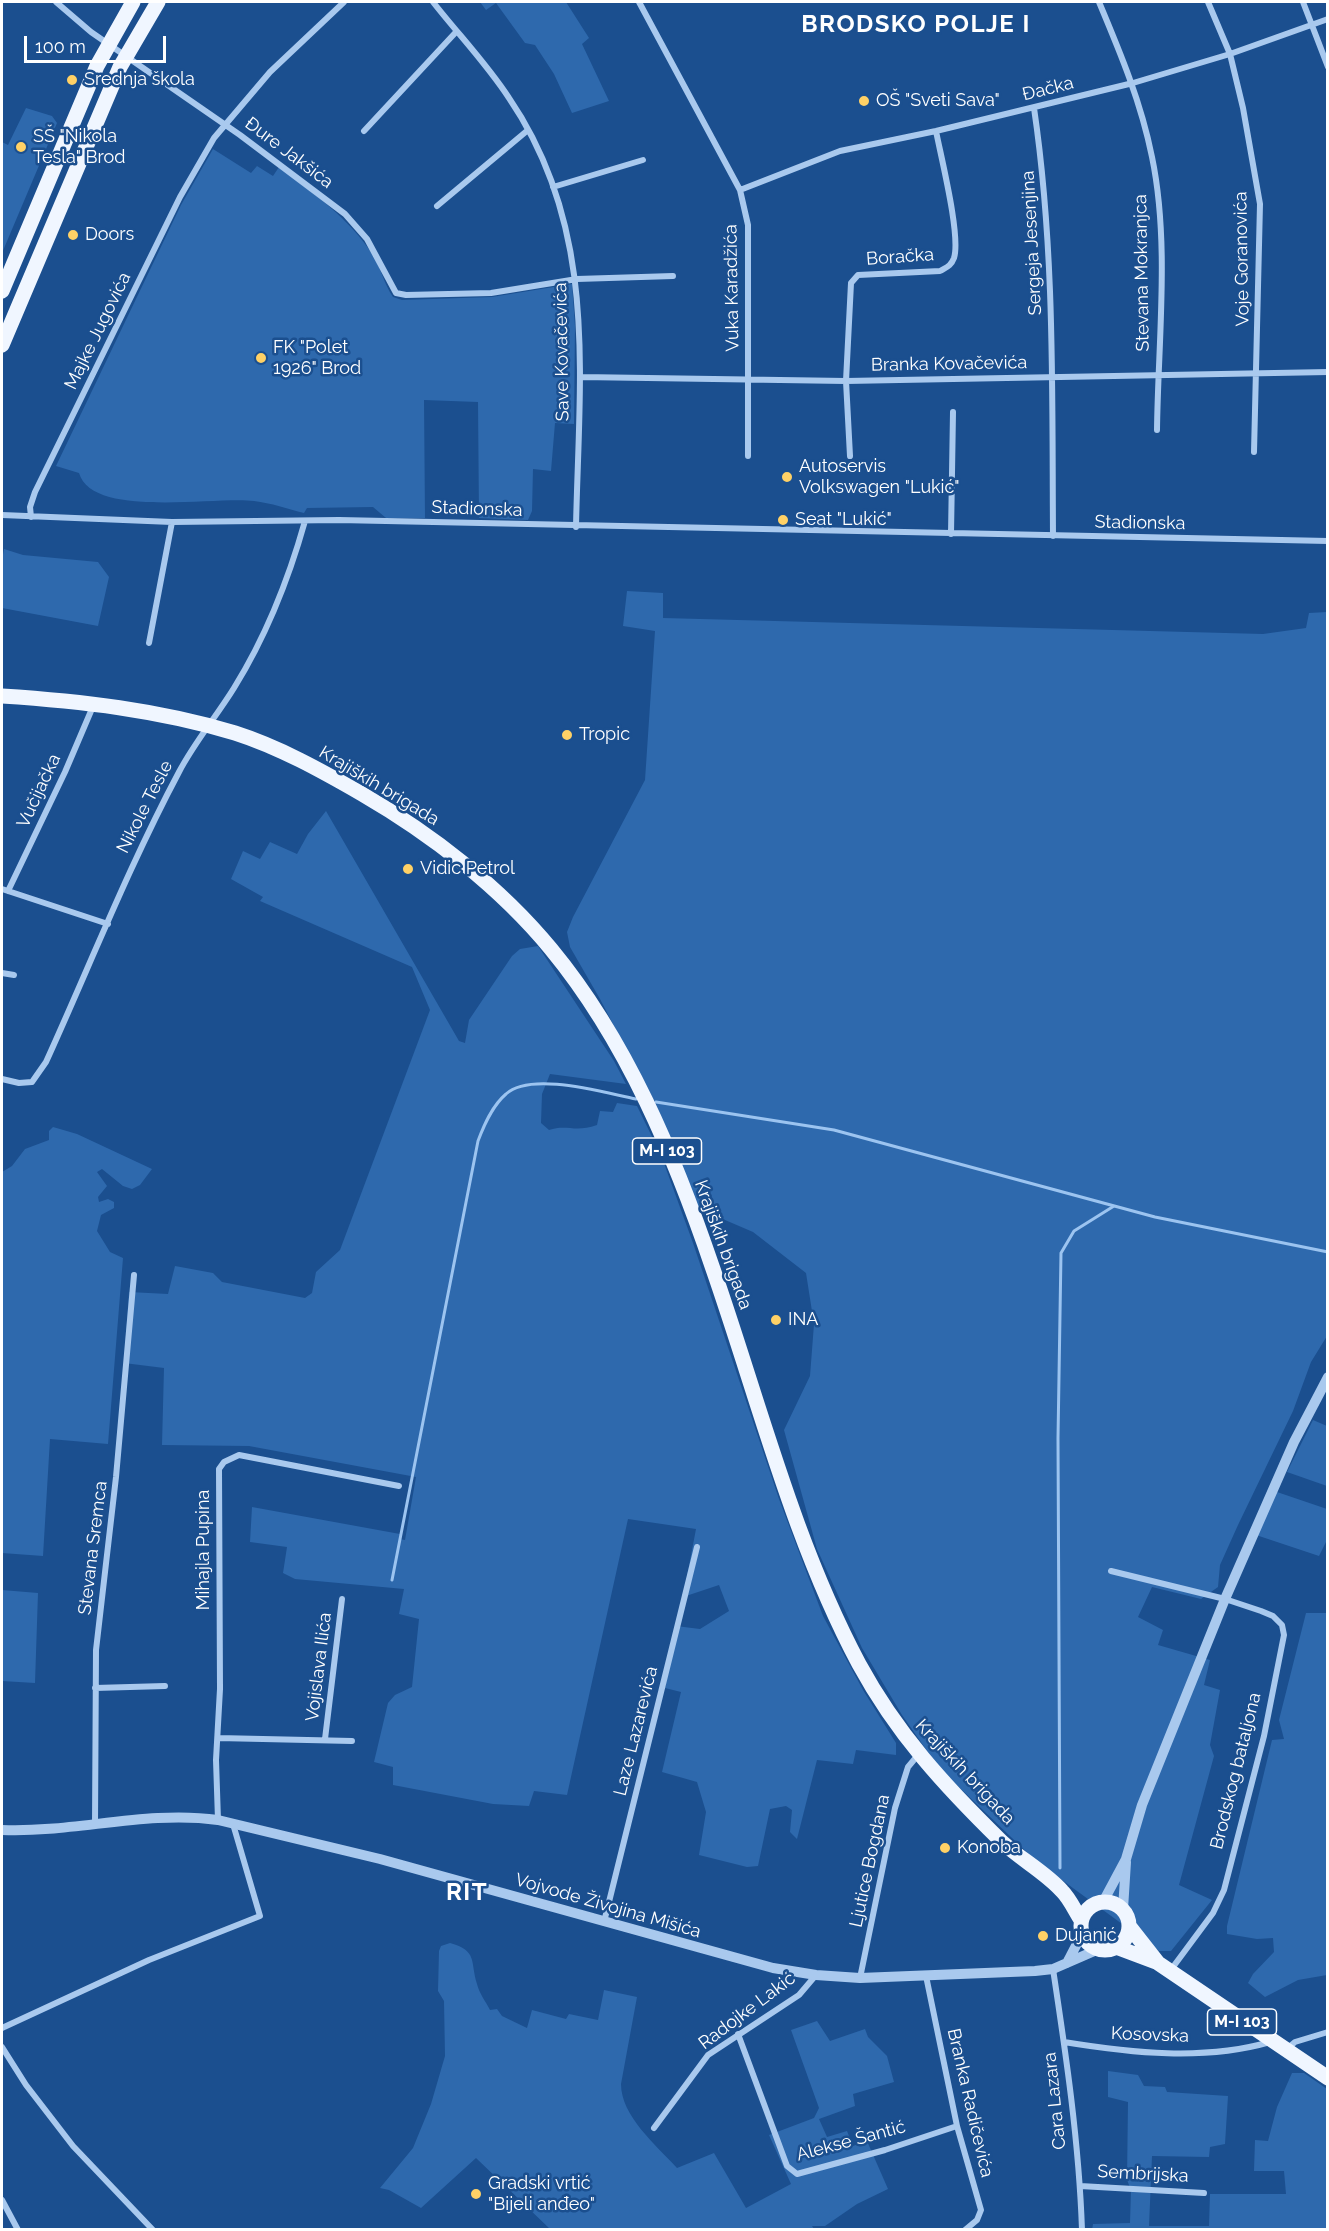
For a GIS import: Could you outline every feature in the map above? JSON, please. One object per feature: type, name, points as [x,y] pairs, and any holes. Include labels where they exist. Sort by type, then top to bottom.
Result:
[{"type":"main road","points":[[2,291],[107,44],[133,2]]},
{"type":"main road","points":[[2,345],[126,56],[158,2]]},
{"type":"main road","name":"Krajiških brigada","points":[[2,696],[94,703],[208,726],[259,742],[332,777],[428,837],[475,874],[550,947],[582,991],[638,1083],[695,1219],[815,1572],[859,1663],[895,1724],[918,1755],[1005,1845],[1063,1892],[1082,1927]]},
{"type":"main road","name":"Krajiških brigada","points":[[1063,1892],[1101,1902]]},
{"type":"main road","points":[[1082,1927],[1088,1909],[1101,1902]]},
{"type":"main road","name":"M-I 103","points":[[1101,1902],[1117,1905],[1123,1909],[1129,1926],[1164,1967]]},
{"type":"main road","points":[[1116,1947],[1128,1935],[1129,1926]]},
{"type":"main road","name":"M-I 103","points":[[1082,1927],[1090,1945],[1100,1949],[1116,1947],[1164,1967],[1270,2042],[1328,2078]]},
{"type":"street","name":"Đure Jakšića","points":[[56,2],[107,44],[225,124],[345,214],[367,239],[396,293],[431,295],[491,293],[577,279]]},
{"type":"street","name":"Majke Jugovića","points":[[31,517],[30,507],[35,492],[180,197],[214,138],[270,72],[344,2]]},
{"type":"street","name":"Save Kovačevića","points":[[433,2],[510,98],[528,130],[553,187],[565,224],[577,279],[581,377],[576,527]]},
{"type":"street","name":"Vuka Karadžića","points":[[639,2],[740,190],[748,225],[748,456]]},
{"type":"street","name":"Stevana Mokranjca","points":[[1099,2],[1133,83],[1153,159],[1160,215],[1157,430]]},
{"type":"street","name":"Voje Goranovića","points":[[1208,2],[1230,54],[1243,108],[1260,204],[1258,374],[1254,452]]},
{"type":"street","points":[[1303,2],[1314,24],[1328,67]]},
{"type":"street","name":"Đačka","points":[[740,190],[840,151],[936,131],[1133,83],[1230,54],[1328,19]]},
{"type":"street","points":[[364,131],[456,32]]},
{"type":"street","name":"Sergeja Jesenjina","points":[[1034,108],[1045,182],[1050,253],[1052,378]]},
{"type":"street","points":[[437,206],[528,130]]},
{"type":"street","name":"Boračka","points":[[846,381],[851,283],[858,275],[940,271],[950,266],[955,256],[952,222],[936,131]]},
{"type":"street","points":[[553,187],[643,160]]},
{"type":"street","points":[[577,279],[673,276]]},
{"type":"street","name":"Branka Kovačevića","points":[[581,377],[846,381],[1328,372]]},
{"type":"street","name":"Branka Kovačevića","points":[[1052,378],[1053,536]]},
{"type":"street","name":"Branka Kovačevića","points":[[846,381],[850,456]]},
{"type":"street","points":[[951,534],[953,412]]},
{"type":"street","name":"Stadionska","points":[[2,515],[172,522],[305,521],[1328,542]]},
{"type":"street","name":"Nikole Tesle","points":[[2,1079],[19,1083],[32,1082],[40,1073],[108,924],[125,881],[180,769],[234,688],[263,633],[297,550],[305,521]]},
{"type":"street","points":[[149,643],[172,522]]},
{"type":"street","name":"Vučijačka","points":[[5,890],[66,772],[94,703]]},
{"type":"street","points":[[5,890],[108,924]]},
{"type":"street","points":[[2,973],[14,975]]},
{"type":"street","name":"Stevana Sremca","points":[[95,1824],[95,1688],[134,1275]]},
{"type":"street","points":[[1123,1909],[1126,1859],[1142,1805],[1225,1599],[1294,1442],[1328,1377]]},
{"type":"street","name":"Mihajla Pupina","points":[[218,1820],[219,1468],[224,1462],[239,1455],[399,1486]]},
{"type":"street","name":"Laze Lazarevića","points":[[604,1922],[697,1547]]},
{"type":"street","name":"Brodskog bataljona","points":[[1112,1571],[1225,1599],[1273,1616],[1282,1625],[1283,1644],[1264,1736],[1224,1890],[1213,1913],[1164,1967]]},
{"type":"street","name":"Vojislava Ilića","points":[[325,1739],[342,1599]]},
{"type":"street","points":[[95,1688],[165,1686]]},
{"type":"street","points":[[218,1737],[352,1741]]},
{"type":"street","name":"Ljutice Bogdana","points":[[860,1978],[895,1808],[908,1767],[918,1755]]},
{"type":"street","name":"Vojvode Živojina Mišića","points":[[2,1830],[56,1829],[162,1817],[192,1816],[218,1820],[380,1859],[742,1960],[816,1976],[860,1978],[1053,1969],[1100,1949]]},
{"type":"street","points":[[2,2028],[149,1960],[260,1916],[233,1823]]},
{"type":"street","points":[[1101,1902],[1126,1859]]},
{"type":"street","points":[[1067,1963],[1082,1927]]},
{"type":"street","name":"Cara Lazara","points":[[1053,1969],[1064,2042],[1080,2186],[1082,2229]]},
{"type":"street","name":"Radojke Lakić","points":[[654,2128],[708,2055],[799,1995],[816,1976]]},
{"type":"street","name":"Branka Radičevića","points":[[926,1976],[957,2126],[981,2210],[978,2220],[965,2229]]},
{"type":"street","points":[[1285,2051],[1295,2042],[1328,2032]]},
{"type":"street","name":"Alekse Šantić","points":[[738,2034],[787,2166],[797,2174],[885,2150],[957,2126]]},
{"type":"street","name":"Kosovska","points":[[1064,2042],[1132,2051],[1209,2052],[1270,2042]]},
{"type":"street","points":[[2,2047],[51,2120],[153,2229]]},
{"type":"street","name":"Sembrijska","points":[[1080,2186],[1204,2193]]},
{"type":"street","points":[[2,2200],[18,2229]]},
{"type":"shaded area","points":[[480,2],[566,2],[589,38],[582,44],[609,101],[572,113],[554,74],[535,45],[525,43],[496,3],[486,10]]},
{"type":"shaded area","points":[[26,108],[52,116],[57,123],[2,253],[2,142],[8,145]]},
{"type":"shaded area","name":"FK \"Polet 1926\" Brod","points":[[213,149],[251,173],[257,166],[273,176],[279,167],[318,197],[364,242],[376,260],[393,297],[402,300],[492,297],[572,284],[575,326],[574,424],[555,423],[551,471],[533,469],[532,511],[528,520],[479,518],[478,402],[424,400],[425,518],[386,518],[373,507],[307,508],[304,513],[254,501],[130,501],[106,496],[89,487],[79,473],[56,466],[181,205]]},
{"type":"shaded area","points":[[4,549],[23,555],[98,562],[109,577],[98,626],[2,608]]},
{"type":"shaded area","points":[[627,591],[663,593],[663,618],[1263,634],[1306,628],[1309,613],[1327,612],[1327,1336],[1311,1362],[1293,1411],[1220,1565],[1218,1587],[1201,1599],[1152,1587],[1138,1617],[1163,1630],[1158,1645],[1210,1660],[1204,1685],[1220,1690],[1210,1745],[1214,1756],[1179,1885],[1212,1900],[1171,1951],[1159,1951],[1036,1861],[939,1768],[902,1715],[862,1648],[817,1549],[784,1430],[810,1376],[814,1324],[806,1273],[753,1232],[697,1208],[656,1107],[600,999],[570,947],[567,932],[573,917],[645,780],[655,631],[623,626]]},
{"type":"shaded area","points":[[326,811],[459,1041],[465,1043],[469,1020],[512,956],[520,949],[538,946],[614,1061],[626,1084],[550,1074],[542,1094],[541,1123],[549,1130],[589,1127],[597,1125],[600,1111],[613,1112],[617,1103],[637,1106],[661,1155],[779,1499],[823,1616],[863,1690],[896,1743],[896,1755],[856,1750],[853,1764],[817,1760],[797,1839],[790,1832],[792,1810],[786,1806],[770,1809],[758,1866],[747,1867],[699,1855],[706,1812],[697,1782],[662,1772],[681,1692],[665,1688],[676,1626],[700,1629],[729,1611],[719,1585],[683,1597],[696,1529],[628,1519],[567,1795],[534,1791],[529,1806],[493,1804],[393,1785],[393,1767],[374,1762],[388,1703],[395,1695],[412,1687],[419,1619],[399,1614],[404,1589],[295,1579],[283,1573],[287,1547],[250,1542],[252,1507],[400,1534],[399,1539],[405,1540],[416,1477],[249,1446],[162,1445],[164,1368],[124,1363],[129,1292],[168,1294],[175,1266],[213,1273],[222,1282],[305,1298],[312,1293],[316,1272],[340,1250],[430,1010],[412,967],[260,901],[263,897],[231,879],[243,851],[260,859],[270,842],[297,854],[308,834]]},
{"type":"shaded area","points":[[53,1127],[77,1134],[152,1169],[140,1185],[132,1189],[123,1186],[102,1169],[97,1172],[107,1186],[98,1197],[99,1202],[108,1199],[114,1202],[114,1208],[101,1215],[97,1231],[110,1252],[123,1258],[108,1444],[50,1439],[43,1556],[2,1553],[2,1172],[12,1166],[25,1149],[49,1140],[49,1131]]},
{"type":"shaded area","points":[[1313,1420],[1327,1426],[1327,1486],[1287,1472]]},
{"type":"shaded area","points":[[1277,1492],[1327,1509],[1327,1540],[1319,1556],[1250,1533]]},
{"type":"shaded area","points":[[2,1590],[38,1593],[35,1683],[2,1681]]},
{"type":"shaded area","points":[[1306,1613],[1327,1613],[1327,1975],[1298,1980],[1265,1997],[1248,1983],[1253,1974],[1274,1952],[1273,1938],[1257,1939],[1227,1934],[1227,1926],[1272,1740],[1284,1739],[1279,1720]]},
{"type":"shaded area","points":[[450,1943],[469,1953],[478,1987],[490,2010],[497,2009],[502,2016],[527,2028],[532,2010],[566,2019],[569,2014],[598,2020],[604,1990],[637,1997],[621,2084],[623,2096],[633,2119],[677,2168],[714,2153],[746,2208],[791,2184],[769,2135],[814,2118],[819,2108],[791,2030],[817,2021],[830,2041],[865,2029],[868,2037],[887,2056],[894,2082],[853,2094],[855,2106],[819,2119],[827,2137],[847,2131],[853,2146],[867,2141],[888,2189],[857,2204],[825,2226],[812,2226],[814,2229],[550,2229],[476,2158],[421,2208],[389,2190],[380,2188],[413,2148],[431,2104],[445,2056],[444,2001],[438,1991],[439,1951],[441,1946]]},
{"type":"shaded area","points":[[1108,2071],[1138,2075],[1144,2086],[1165,2087],[1167,2092],[1228,2096],[1225,2144],[1210,2147],[1209,2157],[1152,2156],[1149,2226],[1209,2226],[1210,2194],[1286,2194],[1284,2171],[1254,2171],[1255,2140],[1268,2141],[1277,2107],[1292,2073],[1304,2073],[1327,2089],[1327,2229],[1092,2230],[1093,2224],[1130,2223],[1131,2190],[1127,2180],[1128,2102],[1108,2097]]},
{"type":"waterway","points":[[392,1580],[478,1141],[486,1122],[506,1094],[517,1087],[532,1084],[569,1086],[636,1099]]},
{"type":"waterway","points":[[656,1102],[834,1130],[1155,1217],[1328,1252]]},
{"type":"waterway","points":[[1060,1868],[1058,1438],[1061,1253],[1074,1231],[1114,1206]]},
{"type":"place","name":"Srednja škola","points":[[72,80]]},
{"type":"place","name":"OŠ \"Sveti Sava\"","points":[[864,101]]},
{"type":"place","name":"SŠ \"Nikola Tesla\" Brod","points":[[21,147]]},
{"type":"place","name":"Doors","points":[[73,235]]},
{"type":"place","name":"FK \"Polet 1926\" Brod","points":[[261,358]]},
{"type":"place","name":"Autoservis Volkswagen \"Lukić\"","points":[[787,477]]},
{"type":"place","name":"Seat \"Lukić\"","points":[[783,520]]},
{"type":"place","name":"Tropic","points":[[567,735]]},
{"type":"place","name":"Vidic Petrol","points":[[408,869]]},
{"type":"place","name":"INA","points":[[776,1320]]},
{"type":"place","name":"Konoba","points":[[945,1848]]},
{"type":"place","name":"Dujanić","points":[[1043,1936]]},
{"type":"place","name":"Gradski vrtić \"Bijeli anđeo\"","points":[[476,2194]]},
{"type":"district","name":"BRODSKO POLJE I","points":[[916,25]]},
{"type":"district","name":"RIT","points":[[467,1893]]}]
